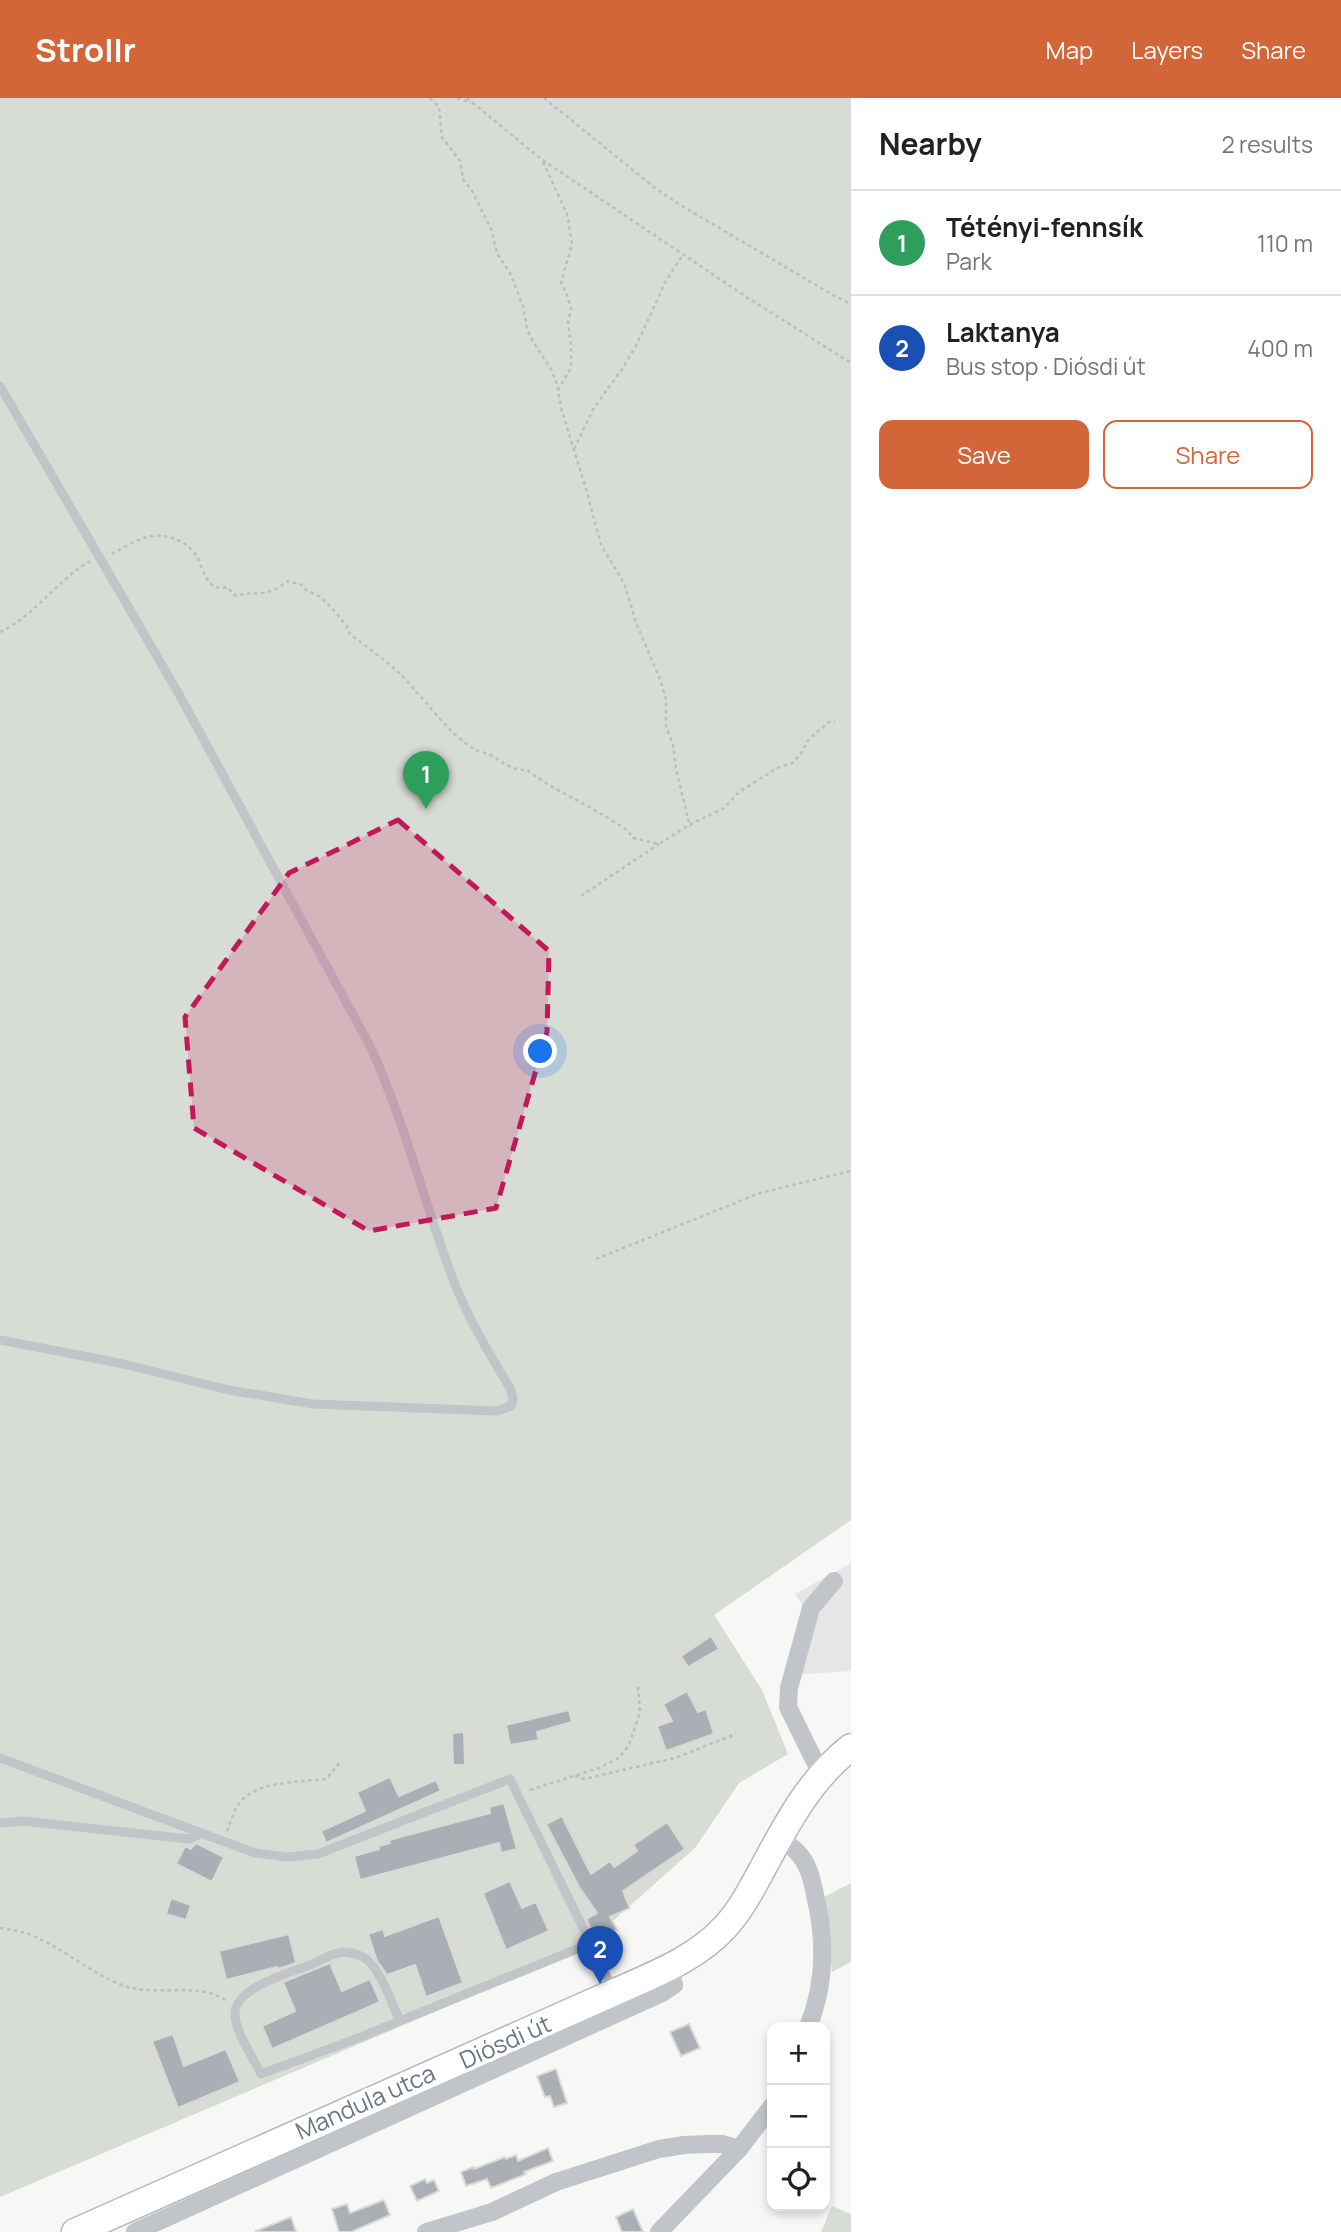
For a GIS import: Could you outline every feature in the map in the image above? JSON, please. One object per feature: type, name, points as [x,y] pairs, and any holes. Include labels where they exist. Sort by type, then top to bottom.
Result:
[{"type":"main road","name":"Diósdi út","points":[[75,2232],[670,1967],[705,1945],[725,1928],[748,1895],[795,1809],[821,1774],[851,1747]]},
{"type":"street","points":[[821,1774],[788,1707],[789,1688],[811,1608],[834,1581]]},
{"type":"street","points":[[779,1838],[798,1852],[810,1872],[821,1920],[824,1947],[822,1979],[810,2022]]},
{"type":"street","name":"Mandula utca","points":[[135,2232],[662,1993],[674,1985],[670,1967]]},
{"type":"street","points":[[659,2232],[739,2149],[767,2113]]},
{"type":"street","points":[[425,2232],[492,2212],[556,2182],[659,2149],[684,2144],[722,2144],[739,2149]]},
{"type":"lane","points":[[0,386],[180,696],[370,1046],[389,1087],[453,1280],[471,1321],[511,1390],[513,1399],[511,1406],[497,1411],[313,1404],[229,1390],[119,1363],[0,1340]]},
{"type":"lane","points":[[0,1758],[256,1853],[287,1857],[318,1854],[510,1779],[615,1992]]},
{"type":"lane","points":[[0,1823],[23,1821],[189,1839],[202,1833]]},
{"type":"lane","points":[[400,2021],[374,1967],[366,1958],[343,1952],[279,1976],[253,1990],[241,1999],[235,2014],[237,2026],[261,2074],[400,2021],[577,1949],[590,1940]]},
{"type":"path","points":[[430,98],[439,107],[442,137],[460,161],[463,179],[472,191],[491,229],[497,253],[511,275],[523,306],[527,329],[551,369],[601,545],[624,583],[637,625],[660,679],[666,699],[666,726],[673,745],[690,826]]},
{"type":"path","points":[[457,98],[475,105]]},
{"type":"path","points":[[467,98],[541,159],[745,296],[851,363]]},
{"type":"path","points":[[544,98],[666,195],[851,304]]},
{"type":"path","points":[[541,159],[567,214],[572,244],[561,282],[571,309],[568,323],[571,368],[558,390]]},
{"type":"path","points":[[574,449],[594,408],[637,344],[665,283],[683,253]]},
{"type":"path","points":[[0,632],[16,625],[43,603],[73,571],[99,556],[112,554],[145,537],[164,535],[180,540],[196,556],[204,575],[213,586],[227,587],[236,596],[270,592],[288,581],[302,585],[332,608],[350,634],[397,671],[464,742],[477,751],[489,754],[508,768],[527,770],[615,824],[626,828],[633,838],[659,844]]},
{"type":"path","points":[[581,896],[659,844],[724,808],[739,792],[777,768],[792,763],[809,739],[829,722],[835,722]]},
{"type":"path","points":[[596,1259],[760,1193],[851,1171]]},
{"type":"path","points":[[517,1793],[599,1768],[619,1758],[629,1745],[640,1712],[638,1686]]},
{"type":"path","points":[[575,1776],[584,1779],[675,1758],[736,1734]]},
{"type":"path","points":[[224,1841],[240,1802],[253,1791],[326,1779],[341,1761]]},
{"type":"path","points":[[0,1928],[23,1932],[119,1984],[151,1992],[212,1994],[226,2001],[235,2014]]},
{"type":"highlighted area","points":[[398,820],[549,951],[547,1032],[496,1208],[369,1231],[194,1128],[185,1017],[289,873]]},
{"type":"shaded area","points":[[0,98],[851,98],[851,1520],[714,1615],[762,1690],[788,1754],[739,1783],[695,1848],[580,1950],[0,2197]]},
{"type":"shaded area","points":[[851,1563],[851,1671],[790,1675],[805,1608],[795,1594]]},
{"type":"shaded area","points":[[851,1883],[851,1962],[832,1972],[824,1897]]},
{"type":"shaded area","points":[[832,2206],[851,2214],[851,2232],[821,2232]]},
{"type":"building","points":[[711,1636],[719,1649],[688,1667],[681,1656]]},
{"type":"building","points":[[687,1691],[698,1712],[706,1709],[714,1734],[666,1751],[657,1726],[672,1721],[663,1704]]},
{"type":"building","points":[[569,1710],[572,1722],[537,1732],[539,1740],[510,1745],[506,1725]]},
{"type":"building","points":[[464,1732],[465,1765],[453,1765],[452,1733]]},
{"type":"building","points":[[390,1777],[399,1796],[436,1780],[441,1791],[326,1843],[321,1831],[365,1811],[357,1792]]},
{"type":"building","points":[[504,1803],[517,1849],[501,1853],[499,1843],[360,1880],[354,1856],[379,1849],[378,1846],[390,1843],[389,1840],[490,1813],[489,1807]]},
{"type":"building","points":[[562,1816],[591,1874],[610,1861],[614,1867],[637,1851],[633,1845],[667,1822],[685,1849],[623,1891],[630,1908],[610,1917],[617,1930],[597,1941],[586,1919],[597,1913],[579,1887],[546,1824]]},
{"type":"building","points":[[196,1843],[224,1857],[212,1882],[176,1864],[185,1846],[191,1849]]},
{"type":"building","points":[[510,1881],[522,1908],[536,1902],[549,1931],[506,1950],[483,1893]]},
{"type":"building","points":[[171,1898],[191,1905],[186,1920],[166,1914]]},
{"type":"building","points":[[439,1916],[463,1983],[426,1997],[415,1965],[387,1975],[377,1961],[368,1934],[383,1929],[385,1936]]},
{"type":"building","points":[[289,1934],[296,1963],[226,1980],[219,1951]]},
{"type":"building","points":[[330,1963],[342,1991],[370,1979],[380,2002],[272,2049],[262,2026],[295,2011],[283,1982]]},
{"type":"building","points":[[689,2024],[700,2048],[681,2056],[670,2032]]},
{"type":"building","points":[[173,2034],[184,2066],[226,2049],[240,2082],[178,2108],[152,2041]]},
{"type":"building","points":[[556,2069],[567,2103],[554,2107],[550,2096],[545,2097],[537,2076]]},
{"type":"building","points":[[548,2148],[553,2161],[524,2172],[526,2174],[491,2188],[487,2179],[466,2186],[461,2172],[505,2157],[506,2159],[516,2155],[518,2161]]},
{"type":"building","points":[[425,2179],[427,2183],[434,2180],[439,2191],[417,2201],[410,2186]]},
{"type":"building","points":[[384,2200],[390,2215],[351,2232],[339,2232],[332,2209],[347,2204],[350,2213]]},
{"type":"building","points":[[633,2209],[643,2232],[622,2232],[616,2217]]},
{"type":"building","points":[[291,2217],[296,2232],[256,2232],[256,2231]]},
{"type":"place","name":"Tétényi-fennsík","points":[[426,809]]},
{"type":"place","name":"Laktanya","points":[[600,1984]]}]
